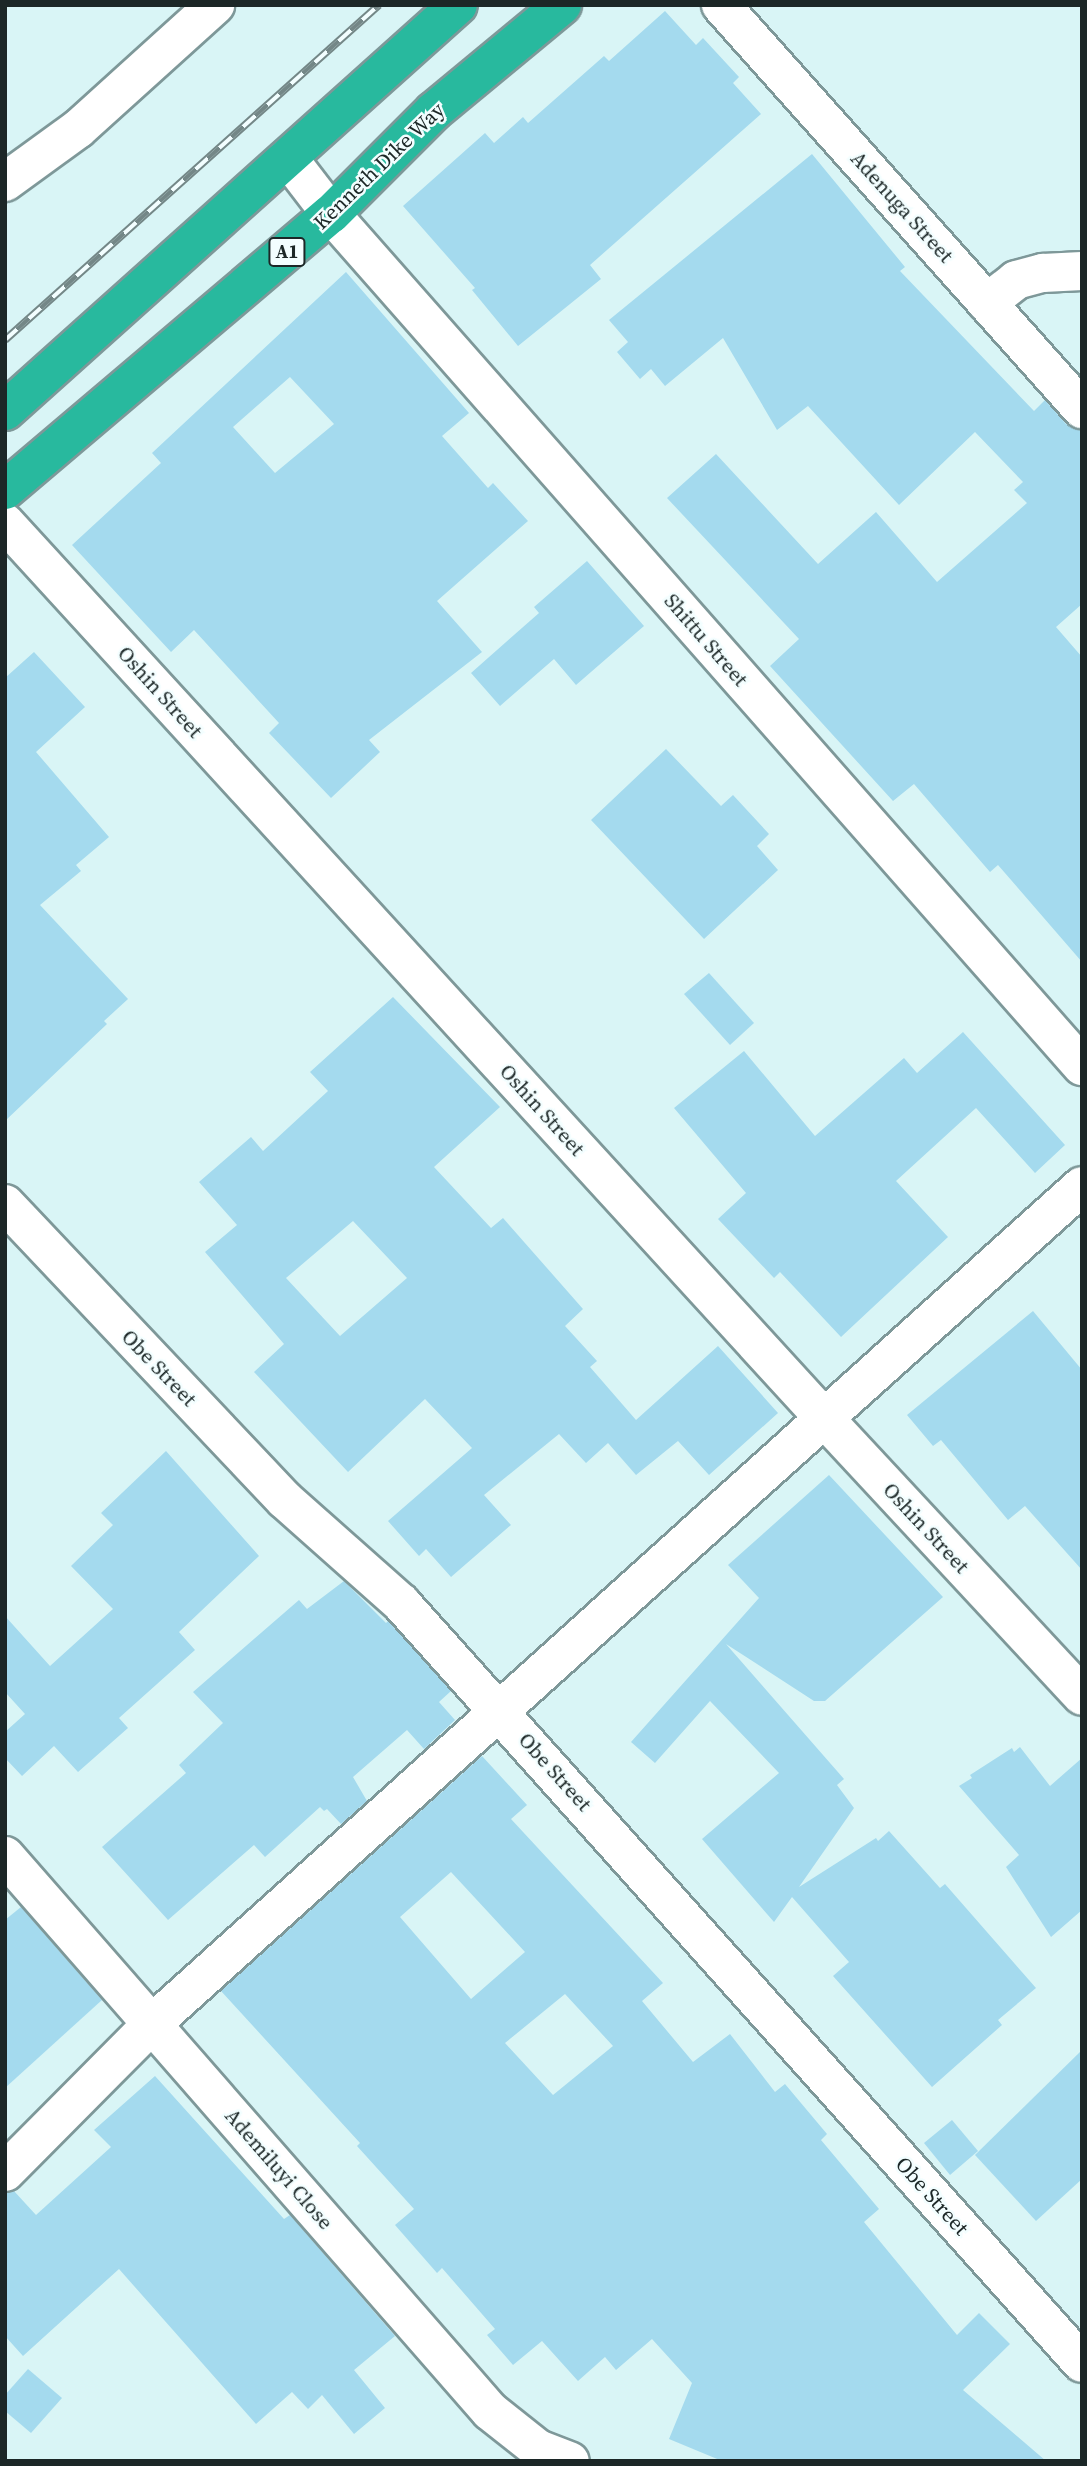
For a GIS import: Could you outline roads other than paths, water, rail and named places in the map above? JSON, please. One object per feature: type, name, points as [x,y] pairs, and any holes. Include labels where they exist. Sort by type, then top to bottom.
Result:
[{"type":"highway","points":[[5,411],[458,5]]},
{"type":"highway","name":"Kenneth Dike Way","points":[[5,490],[331,214],[434,111],[562,5]]},
{"type":"street","points":[[5,182],[78,129],[215,5]]},
{"type":"street","name":"Adenuga Street","points":[[721,5],[1082,408]]},
{"type":"street","name":"Shittu Street","points":[[288,158],[331,214],[1082,1066]]},
{"type":"street","points":[[987,303],[1016,280],[1043,273],[1082,271]]},
{"type":"street","name":"Oshin Street","points":[[5,523],[1082,1696]]},
{"type":"street","points":[[5,2172],[153,2023],[1082,1186]]},
{"type":"street","name":"Obe Street","points":[[5,1204],[285,1500],[401,1603],[1082,2363]]},
{"type":"street","name":"Ademiluyi Close","points":[[5,1856],[490,2411],[538,2449],[570,2461]]},
{"type":"railway","points":[[5,340],[379,5]]}]
